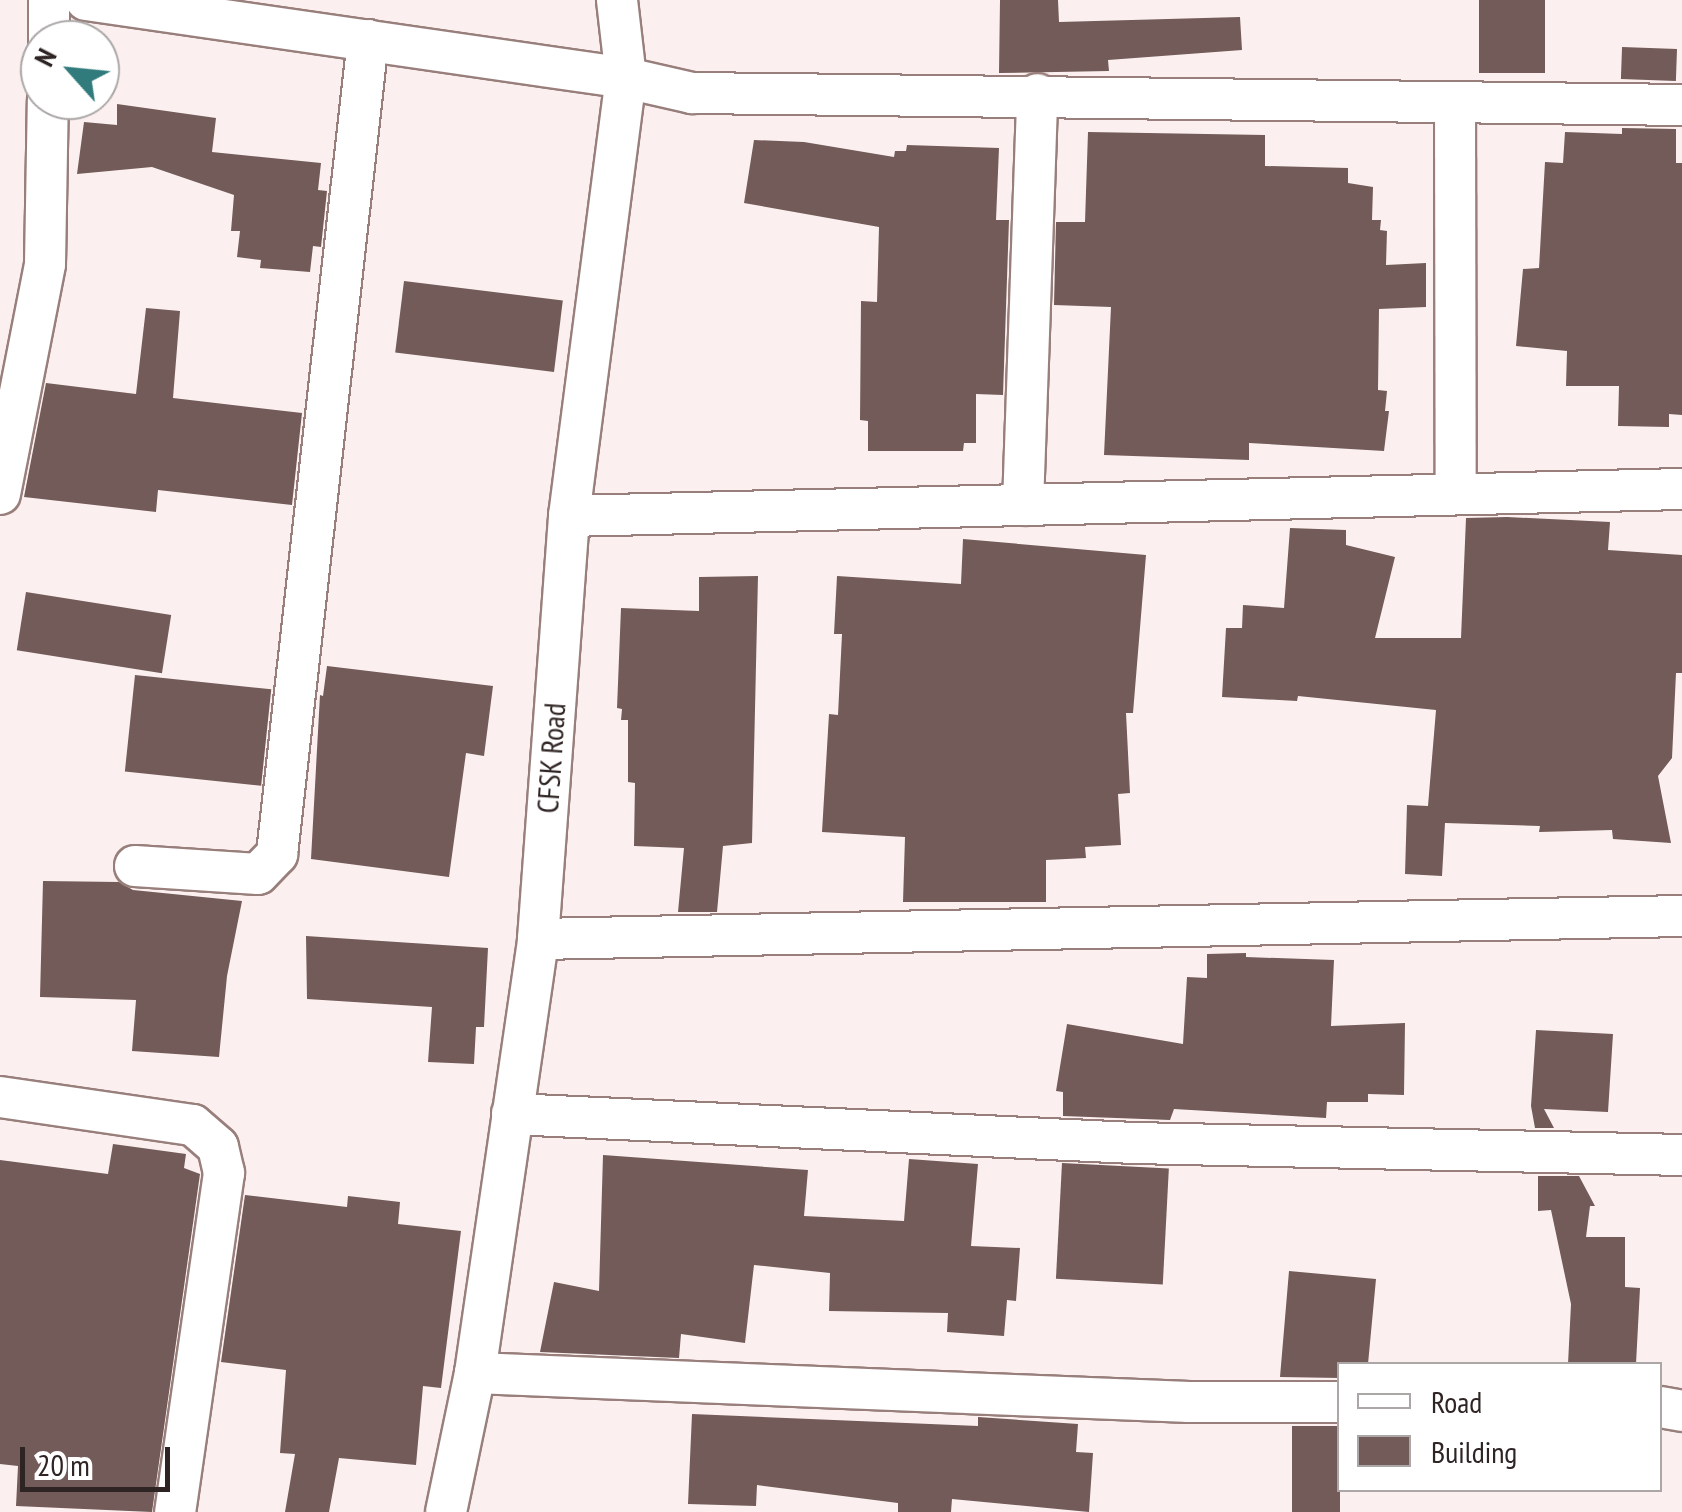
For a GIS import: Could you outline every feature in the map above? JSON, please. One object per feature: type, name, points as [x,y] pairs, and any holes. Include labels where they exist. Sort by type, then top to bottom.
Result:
[{"type":"street","points":[[86,0],[626,78],[692,93],[1036,94],[1682,105]]},
{"type":"street","name":"CFSK Road","points":[[446,1512],[475,1373],[538,939],[569,516],[626,78],[617,0]]},
{"type":"street","points":[[135,866],[258,874],[277,854],[368,40]]},
{"type":"street","points":[[1023,505],[1036,94]]},
{"type":"street","points":[[1455,103],[1456,494]]},
{"type":"street","points":[[0,494],[45,264],[48,120]]},
{"type":"street","points":[[569,516],[1682,488]]},
{"type":"street","points":[[538,939],[1682,916]]},
{"type":"street","points":[[0,1098],[193,1125],[218,1148],[224,1173],[175,1512]]},
{"type":"street","points":[[512,1114],[1134,1143],[1682,1155]]},
{"type":"street","points":[[475,1373],[1189,1402],[1337,1402]]},
{"type":"building","points":[[1000,0],[1058,0],[1059,22],[1240,17],[1242,50],[1108,60],[1109,71],[999,73]]},
{"type":"building","points":[[1479,0],[1545,0],[1545,73],[1479,73]]},
{"type":"building","points":[[1622,47],[1677,49],[1676,81],[1621,79]]},
{"type":"building","points":[[120,104],[216,118],[212,152],[321,163],[318,190],[327,191],[321,247],[313,246],[310,272],[260,268],[261,260],[237,257],[240,231],[231,231],[234,195],[152,167],[77,174],[84,122],[117,125]]},
{"type":"building","points":[[1622,128],[1676,129],[1676,163],[1682,163],[1682,415],[1669,414],[1669,427],[1618,426],[1619,386],[1566,386],[1567,351],[1516,346],[1523,269],[1539,268],[1545,162],[1563,163],[1565,132],[1622,134]]},
{"type":"building","points":[[1088,132],[1265,135],[1265,166],[1348,168],[1348,183],[1373,187],[1372,220],[1381,220],[1380,230],[1387,231],[1386,265],[1426,263],[1426,307],[1379,309],[1378,390],[1387,391],[1385,411],[1389,411],[1384,451],[1249,443],[1249,460],[1104,455],[1111,307],[1054,305],[1056,222],[1085,222]]},
{"type":"building","points":[[754,140],[804,142],[894,157],[895,151],[906,151],[907,145],[999,148],[996,220],[1009,220],[1003,395],[976,394],[976,443],[964,443],[963,451],[868,451],[868,421],[860,420],[861,301],[877,302],[879,227],[744,203]]},
{"type":"building","points":[[404,281],[563,300],[554,372],[395,352]]},
{"type":"building","points":[[146,308],[180,311],[173,398],[302,413],[292,505],[158,490],[156,512],[24,497],[46,383],[136,394]]},
{"type":"building","points":[[1466,518],[1610,522],[1608,550],[1682,555],[1682,673],[1676,673],[1672,758],[1658,776],[1671,843],[1613,839],[1612,830],[1539,832],[1540,826],[1445,823],[1442,876],[1405,874],[1407,805],[1428,806],[1436,710],[1298,696],[1297,701],[1222,697],[1226,628],[1242,628],[1243,605],[1284,608],[1290,528],[1346,530],[1346,545],[1395,557],[1375,638],[1461,638]]},
{"type":"building","points":[[963,539],[1146,555],[1133,713],[1126,713],[1130,793],[1118,794],[1121,845],[1085,847],[1086,858],[1046,860],[1046,902],[903,902],[905,837],[822,832],[829,714],[838,715],[842,634],[834,634],[837,576],[961,584]]},
{"type":"building","points":[[758,576],[752,843],[723,846],[717,912],[678,912],[684,848],[634,846],[635,783],[628,782],[628,720],[621,720],[622,709],[617,708],[621,608],[699,611],[699,577]]},
{"type":"building","points":[[26,592],[171,615],[162,673],[17,650]]},
{"type":"building","points":[[327,666],[493,686],[484,756],[466,753],[449,877],[311,859],[320,695],[323,696]]},
{"type":"building","points":[[135,675],[271,689],[261,786],[125,771]]},
{"type":"building","points":[[43,881],[119,882],[133,890],[242,901],[227,976],[219,1057],[132,1051],[136,1000],[40,997]]},
{"type":"building","points":[[306,936],[488,948],[484,1027],[476,1027],[474,1064],[428,1062],[432,1007],[307,999]]},
{"type":"building","points":[[1246,953],[1246,957],[1334,960],[1331,1026],[1405,1023],[1404,1095],[1368,1094],[1368,1102],[1327,1102],[1326,1118],[1174,1109],[1170,1120],[1063,1116],[1063,1092],[1056,1091],[1067,1024],[1183,1044],[1187,977],[1207,978],[1207,954]]},
{"type":"building","points":[[1536,1030],[1613,1034],[1608,1112],[1544,1109],[1554,1128],[1535,1128],[1531,1106]]},
{"type":"building","points":[[113,1144],[186,1154],[184,1168],[200,1174],[152,1512],[16,1506],[18,1466],[0,1464],[0,1160],[108,1174]]},
{"type":"building","points":[[603,1155],[808,1170],[804,1216],[904,1221],[909,1159],[978,1164],[971,1246],[1020,1248],[1016,1301],[1007,1300],[1004,1336],[947,1332],[948,1313],[829,1311],[830,1273],[754,1265],[745,1343],[681,1334],[679,1358],[540,1352],[554,1282],[599,1291]]},
{"type":"building","points":[[1062,1163],[1169,1169],[1163,1284],[1056,1279]]},
{"type":"building","points":[[1538,1176],[1579,1176],[1595,1206],[1590,1206],[1586,1237],[1625,1237],[1625,1287],[1640,1288],[1636,1362],[1568,1362],[1571,1304],[1551,1210],[1538,1211]]},
{"type":"building","points":[[245,1195],[347,1207],[348,1196],[400,1202],[398,1224],[461,1231],[441,1388],[423,1386],[416,1465],[339,1458],[329,1512],[285,1512],[295,1454],[280,1453],[286,1370],[221,1362]]},
{"type":"building","points":[[1289,1271],[1376,1279],[1368,1362],[1337,1362],[1337,1378],[1280,1377]]},
{"type":"building","points":[[692,1414],[978,1426],[978,1417],[1078,1424],[1076,1452],[1093,1453],[1089,1512],[952,1499],[951,1512],[898,1512],[898,1503],[757,1485],[756,1506],[688,1504]]},
{"type":"building","points":[[1292,1426],[1337,1426],[1340,1512],[1292,1512]]}]
